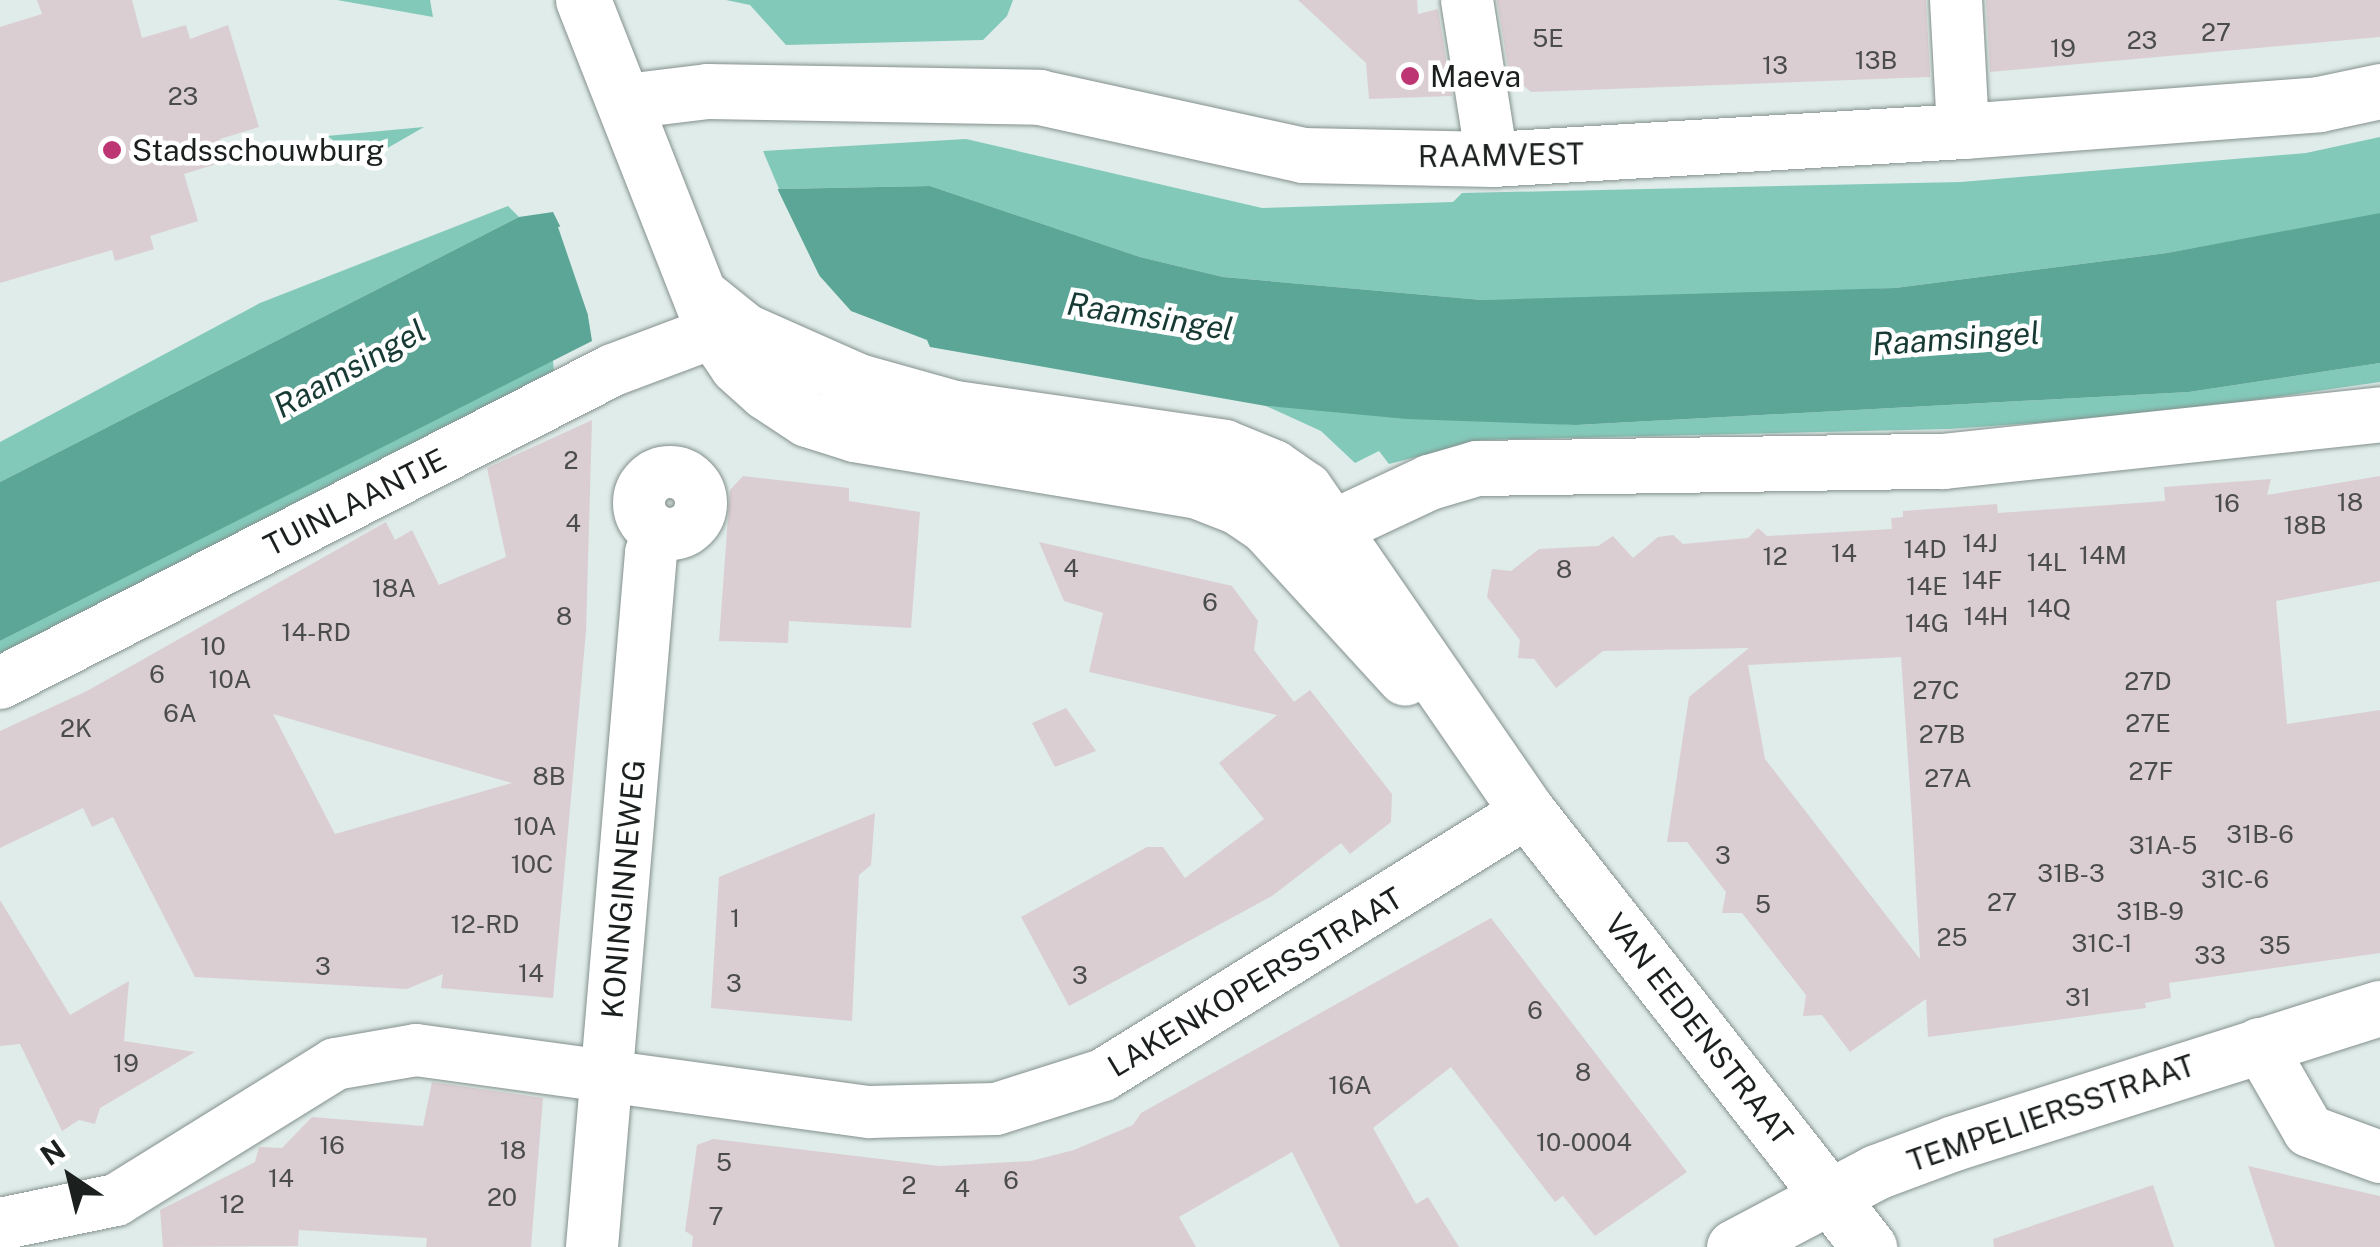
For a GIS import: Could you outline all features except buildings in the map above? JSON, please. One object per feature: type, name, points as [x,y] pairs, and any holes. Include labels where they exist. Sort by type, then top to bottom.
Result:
[{"type":"street","points":[[583,0],[709,315],[736,366],[807,419],[854,434],[1197,491],[1238,508],[1286,549],[1334,524],[1476,468],[1943,461],[2380,414]]},
{"type":"street","points":[[1466,0],[1492,159]]},
{"type":"street","points":[[1956,0],[1963,131]]},
{"type":"street","name":"RAAMVEST","points":[[626,100],[707,91],[1039,97],[1303,155],[1492,159],[1963,131],[2319,104],[2380,91]]},
{"type":"street","points":[[709,315],[858,381],[955,408],[1224,447],[1273,466],[1306,489],[1334,524]]},
{"type":"street","name":"TUINLAANTJE","points":[[0,683],[613,370],[709,315]]},
{"type":"street","name":"VAN EEDENSTRAAT","points":[[1334,524],[1528,812],[1869,1247]]},
{"type":"street","name":"KONINGINNEWEG","points":[[592,1247],[651,553],[659,532]]},
{"type":"street","name":"VAN EEDENSTRAAT","points":[[1286,549],[1528,812]]},
{"type":"street","name":"LAKENKOPERSSTRAAT","points":[[0,1224],[116,1200],[335,1064],[416,1050],[870,1112],[996,1109],[1103,1075],[1528,812]]},
{"type":"street","name":"TEMPELIERSSTRAAT","points":[[1734,1247],[1830,1195],[1954,1143],[2380,1008]]},
{"type":"street","points":[[2259,1044],[2309,1130],[2380,1157]]},
{"type":"shaded area","points":[[337,0],[430,0],[433,17]]},
{"type":"shaded area","points":[[726,0],[1013,0],[1007,16],[983,40],[786,45],[750,5]]},
{"type":"shaded area","points":[[424,127],[365,161],[327,136]]},
{"type":"shaded area","points":[[2380,137],[2380,213],[2167,253],[1895,288],[1679,298],[1482,300],[1223,277],[1140,257],[930,186],[779,189],[763,151],[966,139],[1262,208],[1453,202],[1462,193],[1961,182],[2306,153]]},
{"type":"shaded area","points":[[508,206],[519,217],[0,482],[0,442],[260,303]]},
{"type":"shaded area","points":[[553,360],[554,373],[0,666],[0,641]]},
{"type":"shaded area","points":[[2380,363],[2380,382],[2150,415],[1949,429],[1482,440],[1389,464],[1379,451],[1355,463],[1321,431],[1266,406],[1576,425],[2189,392]]},
{"type":"water","name":"Raamsingel","points":[[930,186],[1140,257],[1223,277],[1482,300],[1895,288],[2167,253],[2380,213],[2380,363],[2189,392],[1576,425],[1407,419],[1266,406],[930,347],[927,340],[851,311],[817,273],[588,316],[592,341],[0,641],[0,482],[519,217],[553,212],[562,230],[779,189]]},
{"type":"pier","points":[[776,186],[820,277],[589,318],[558,227]]},
{"type":"place","name":"Maeva","points":[[1410,76]]},
{"type":"place","name":"Stadsschouwburg","points":[[112,150]]}]
